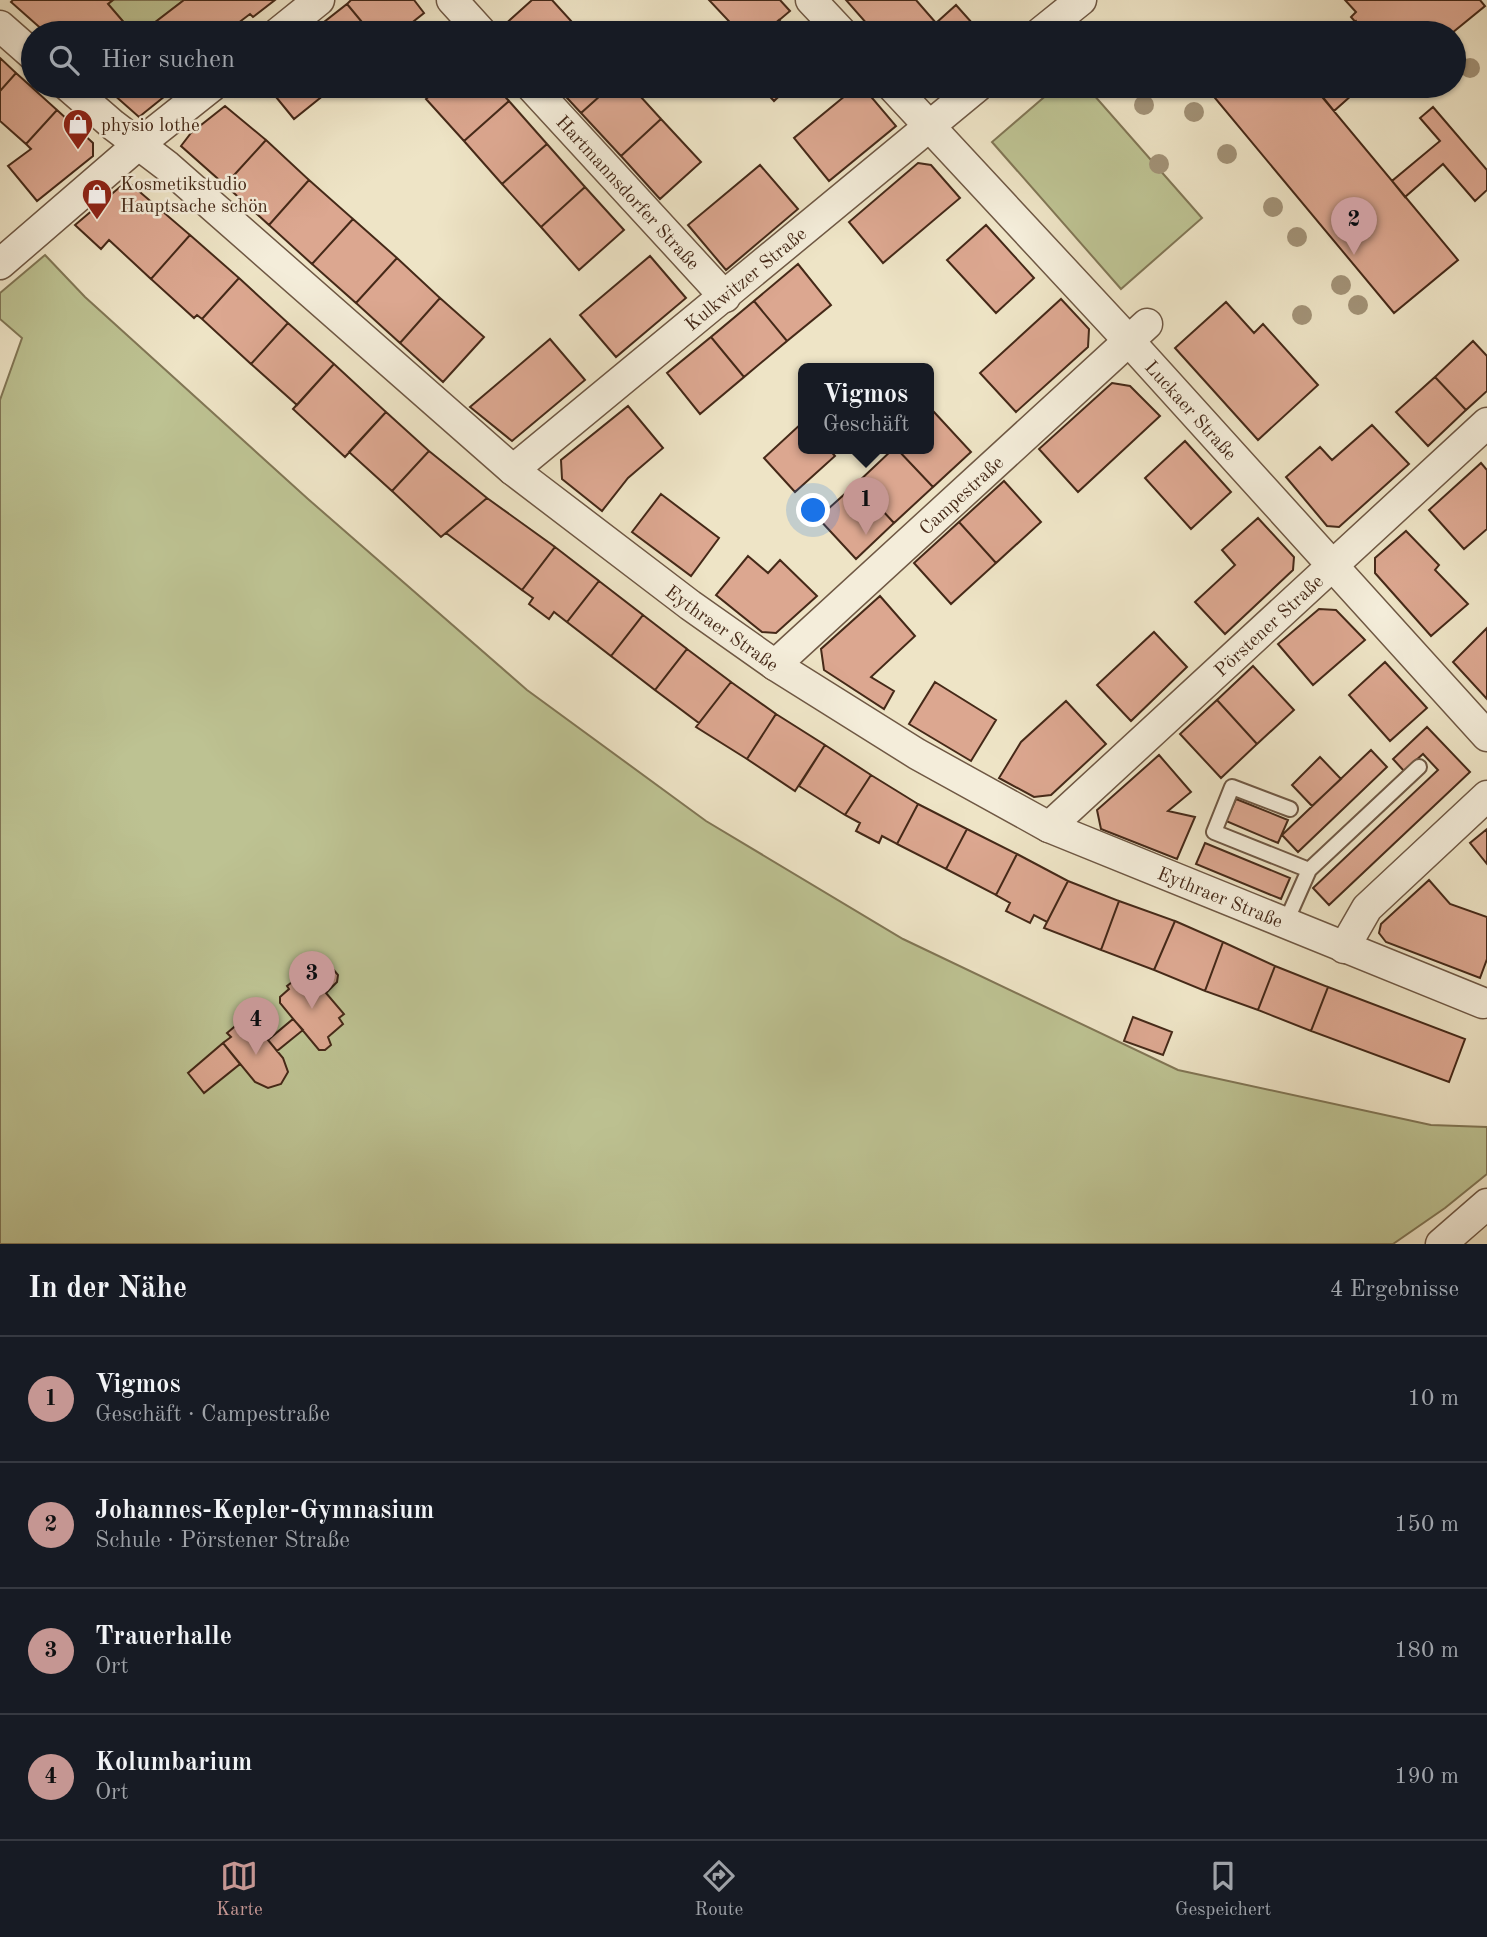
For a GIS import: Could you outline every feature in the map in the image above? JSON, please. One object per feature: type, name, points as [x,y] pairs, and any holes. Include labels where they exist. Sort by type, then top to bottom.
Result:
[{"type":"street","points":[[293,21],[319,0]]},
{"type":"street","points":[[452,0],[471,21]]},
{"type":"street","points":[[811,0],[831,21]]},
{"type":"street","points":[[1055,21],[1080,0]]},
{"type":"street","points":[[0,26],[21,44]]},
{"type":"street","name":"Eythraer Straße","points":[[82,98],[167,166],[513,470],[690,605],[775,665],[917,754],[1049,827],[1483,1003]]},
{"type":"street","points":[[0,264],[197,98]]},
{"type":"street","name":"Hartmannsdorfer Straße","points":[[542,98],[725,297]]},
{"type":"street","name":"Luckaer Straße","points":[[903,98],[1138,333],[1332,565],[1487,736]]},
{"type":"street","name":"Kulkwitzer Straße","points":[[513,470],[964,98]]},
{"type":"street","name":"Campestraße","points":[[775,665],[1138,333]]},
{"type":"street","name":"Pörstener Straße","points":[[1049,827],[1487,424]]},
{"type":"street","points":[[1344,948],[1367,908],[1487,796]]},
{"type":"street","points":[[1441,1244],[1487,1203]]},
{"type":"lane","points":[[1285,924],[1309,870],[1419,767]]},
{"type":"lane","points":[[1290,809],[1232,787],[1214,832],[1309,870]]},
{"type":"green space","points":[[113,0],[184,0],[157,21],[123,21],[108,4]]},
{"type":"green space","points":[[1043,98],[1097,98],[1202,218],[1121,289],[992,142]]},
{"type":"green space","points":[[45,255],[85,297],[308,499],[527,690],[706,821],[903,939],[1178,1070],[1431,1125],[1487,1127],[1487,1174],[1445,1208],[1393,1244],[0,1244],[0,400],[22,338],[0,319],[0,293]]},
{"type":"building","points":[[113,0],[108,4],[123,21],[32,21],[11,2]]},
{"type":"building","points":[[184,0],[275,0],[253,17],[250,14],[241,21],[157,21]]},
{"type":"building","points":[[351,0],[414,0],[424,13],[414,21],[361,21],[347,4]]},
{"type":"building","points":[[532,0],[552,0],[571,21],[509,21]]},
{"type":"building","points":[[709,0],[780,0],[790,11],[778,21],[729,21]]},
{"type":"building","points":[[846,0],[916,0],[934,21],[864,21]]},
{"type":"building","points":[[1345,0],[1480,0],[1485,6],[1466,22],[1354,21],[1351,17],[1356,12]]},
{"type":"building","points":[[347,4],[361,21],[325,21]]},
{"type":"building","points":[[956,5],[970,21],[938,21]]},
{"type":"building","points":[[0,58],[16,73],[0,91]]},
{"type":"building","points":[[16,73],[21,78],[21,98],[44,98],[57,110],[26,144],[0,121],[0,91]]},
{"type":"building","points":[[118,98],[163,98],[139,117]]},
{"type":"building","points":[[277,98],[320,98],[294,119]]},
{"type":"building","points":[[506,98],[509,101],[464,141],[426,99]]},
{"type":"building","points":[[567,98],[598,98],[581,113]]},
{"type":"building","points":[[598,98],[642,98],[661,119],[621,156],[581,113]]},
{"type":"building","points":[[842,98],[872,98],[896,126],[829,181],[794,138]]},
{"type":"building","points":[[1215,98],[1323,98],[1458,260],[1394,313]]},
{"type":"building","points":[[1323,98],[1349,98],[1334,111]]},
{"type":"building","points":[[509,101],[547,144],[502,184],[464,141]]},
{"type":"building","points":[[225,106],[266,140],[225,185],[181,146],[191,133]]},
{"type":"building","points":[[1433,107],[1487,170],[1487,190],[1475,201],[1443,164],[1405,197],[1392,181],[1440,141],[1420,118]]},
{"type":"building","points":[[57,110],[93,143],[93,156],[37,201],[8,166],[31,149],[26,144]]},
{"type":"building","points":[[661,119],[701,162],[660,199],[621,156]]},
{"type":"building","points":[[266,140],[309,180],[269,225],[225,185]]},
{"type":"building","points":[[547,144],[585,187],[541,227],[502,184]]},
{"type":"building","points":[[918,163],[931,165],[960,198],[883,263],[849,222]]},
{"type":"building","points":[[760,165],[798,209],[726,270],[688,225]]},
{"type":"building","points":[[309,180],[353,219],[312,264],[269,225]]},
{"type":"building","points":[[127,181],[190,235],[151,279],[109,240],[101,249],[75,225]]},
{"type":"building","points":[[585,187],[624,230],[579,270],[541,227]]},
{"type":"building","points":[[353,219],[397,258],[356,303],[312,264]]},
{"type":"building","points":[[986,225],[1034,278],[996,313],[947,260]]},
{"type":"building","points":[[190,235],[239,278],[202,319],[197,315],[194,318],[151,279]]},
{"type":"building","points":[[650,256],[686,298],[616,357],[580,315]]},
{"type":"building","points":[[397,258],[440,298],[400,343],[356,303]]},
{"type":"building","points":[[798,264],[831,305],[787,341],[754,301]]},
{"type":"building","points":[[239,278],[288,323],[251,364],[202,319]]},
{"type":"building","points":[[440,298],[484,337],[443,382],[400,343]]},
{"type":"building","points":[[1061,299],[1089,329],[1088,347],[1016,412],[980,373]]},
{"type":"building","points":[[754,301],[787,341],[744,377],[711,337]]},
{"type":"building","points":[[1226,302],[1254,333],[1263,324],[1318,385],[1258,440],[1175,348]]},
{"type":"building","points":[[288,323],[334,364],[297,405],[251,364]]},
{"type":"building","points":[[711,337],[744,377],[700,414],[667,373]]},
{"type":"building","points":[[550,339],[585,380],[512,441],[470,407]]},
{"type":"building","points":[[1473,341],[1487,356],[1487,391],[1466,410],[1435,377]]},
{"type":"building","points":[[334,364],[386,412],[345,457],[293,409]]},
{"type":"building","points":[[1435,377],[1466,410],[1428,446],[1396,412]]},
{"type":"building","points":[[1112,383],[1130,386],[1160,416],[1078,492],[1039,449]]},
{"type":"building","points":[[628,406],[663,448],[628,478],[602,511],[562,479],[561,460]]},
{"type":"building","points":[[386,412],[429,451],[392,491],[349,452]]},
{"type":"building","points":[[934,412],[971,452],[933,487],[902,454],[934,454]]},
{"type":"building","points":[[1372,425],[1409,464],[1339,527],[1327,526],[1286,477],[1320,447],[1332,460]]},
{"type":"building","points":[[798,427],[798,454],[835,456],[795,492],[764,458]]},
{"type":"building","points":[[1185,441],[1231,492],[1191,529],[1145,478]]},
{"type":"building","points":[[429,451],[487,498],[441,537],[392,491]]},
{"type":"building","points":[[888,454],[902,454],[933,487],[894,523],[857,483]]},
{"type":"building","points":[[1481,463],[1487,470],[1487,529],[1464,549],[1429,510]]},
{"type":"building","points":[[1004,481],[1041,522],[996,563],[959,522]]},
{"type":"building","points":[[857,483],[894,523],[856,559],[818,518]]},
{"type":"building","points":[[661,494],[719,538],[691,576],[632,532]]},
{"type":"building","points":[[487,498],[555,547],[522,590],[446,533]]},
{"type":"building","points":[[1258,518],[1294,557],[1293,570],[1225,634],[1195,602],[1235,565],[1222,550]]},
{"type":"building","points":[[959,522],[996,563],[951,604],[914,563]]},
{"type":"building","points":[[1406,531],[1439,565],[1435,570],[1468,604],[1431,636],[1375,573],[1375,558]]},
{"type":"building","points":[[555,547],[599,581],[567,622],[554,612],[549,619],[529,604],[533,598],[522,590]]},
{"type":"building","points":[[748,556],[768,573],[780,560],[817,596],[776,633],[762,632],[716,595]]},
{"type":"building","points":[[599,581],[643,615],[611,656],[567,622]]},
{"type":"building","points":[[880,596],[915,636],[871,677],[894,691],[884,709],[824,670],[821,649]]},
{"type":"building","points":[[1319,609],[1336,610],[1365,640],[1313,685],[1278,644]]},
{"type":"building","points":[[643,615],[687,649],[655,690],[611,656]]},
{"type":"building","points":[[1487,628],[1487,699],[1453,662]]},
{"type":"building","points":[[1154,632],[1187,667],[1131,721],[1097,685]]},
{"type":"building","points":[[687,649],[731,682],[699,723],[655,690]]},
{"type":"building","points":[[1385,662],[1427,708],[1390,741],[1349,695]]},
{"type":"building","points":[[1253,666],[1294,710],[1257,744],[1217,700]]},
{"type":"building","points":[[731,682],[776,714],[747,759],[696,727]]},
{"type":"building","points":[[935,682],[996,720],[971,761],[909,724]]},
{"type":"building","points":[[1217,700],[1257,744],[1221,778],[1180,734]]},
{"type":"building","points":[[1066,701],[1106,744],[1051,795],[1034,797],[999,778],[1021,742]]},
{"type":"building","points":[[776,714],[825,745],[795,791],[747,759]]},
{"type":"building","points":[[1427,727],[1470,772],[1329,905],[1313,888],[1438,770],[1423,754],[1404,771],[1393,759]]},
{"type":"building","points":[[825,745],[871,775],[845,815],[799,786]]},
{"type":"building","points":[[1371,750],[1387,767],[1298,852],[1282,835]]},
{"type":"building","points":[[1159,755],[1191,792],[1168,811],[1195,817],[1177,859],[1101,829],[1097,810]]},
{"type":"building","points":[[1320,757],[1341,779],[1312,806],[1292,785]]},
{"type":"building","points":[[871,775],[918,804],[897,844],[882,836],[879,843],[856,831],[860,823],[845,815]]},
{"type":"building","points":[[1236,799],[1288,820],[1278,843],[1226,821]]},
{"type":"building","points":[[918,804],[967,829],[946,869],[897,844]]},
{"type":"building","points":[[967,829],[1017,854],[996,895],[946,869]]},
{"type":"building","points":[[1487,829],[1487,864],[1470,843]]},
{"type":"building","points":[[1205,843],[1290,878],[1281,899],[1196,864]]},
{"type":"building","points":[[1017,854],[1068,881],[1047,922],[1034,915],[1030,923],[1006,911],[1010,903],[996,895]]},
{"type":"building","points":[[1429,880],[1450,904],[1487,917],[1487,959],[1480,978],[1386,942],[1379,933],[1381,924]]},
{"type":"building","points":[[1068,881],[1119,901],[1101,950],[1044,928]]},
{"type":"building","points":[[1119,901],[1175,921],[1154,970],[1101,950]]},
{"type":"building","points":[[1175,921],[1223,942],[1205,991],[1154,970]]},
{"type":"building","points":[[1223,942],[1275,966],[1258,1010],[1205,991]]},
{"type":"building","points":[[322,964],[329,964],[338,975],[337,982],[326,993],[344,1014],[339,1018],[343,1024],[328,1037],[331,1045],[325,1050],[319,1050],[280,1003],[280,997],[289,989],[287,986]]},
{"type":"building","points":[[1275,966],[1328,987],[1311,1031],[1258,1010]]},
{"type":"building","points":[[1328,987],[1465,1039],[1449,1082],[1311,1031]]},
{"type":"building","points":[[1133,1017],[1172,1032],[1163,1055],[1124,1041]]},
{"type":"building","points":[[293,1019],[303,1030],[277,1051],[268,1040]]},
{"type":"building","points":[[240,1022],[250,1035],[258,1028],[283,1058],[288,1072],[281,1084],[268,1088],[255,1082],[223,1043],[231,1037],[227,1033]]},
{"type":"building","points":[[223,1043],[240,1064],[204,1093],[188,1073]]},
{"type":"place","name":"physio lothe","points":[[78,151]]},
{"type":"place","name":"Kosmetikstudio Hauptsache schön","points":[[97,221]]},
{"type":"place","name":"Johannes-Kepler-Gymnasium","points":[[1354,255]]},
{"type":"place","name":"Vigmos","points":[[866,535]]},
{"type":"place","name":"Trauerhalle","points":[[312,1009]]},
{"type":"place","name":"Kolumbarium","points":[[256,1055]]}]
